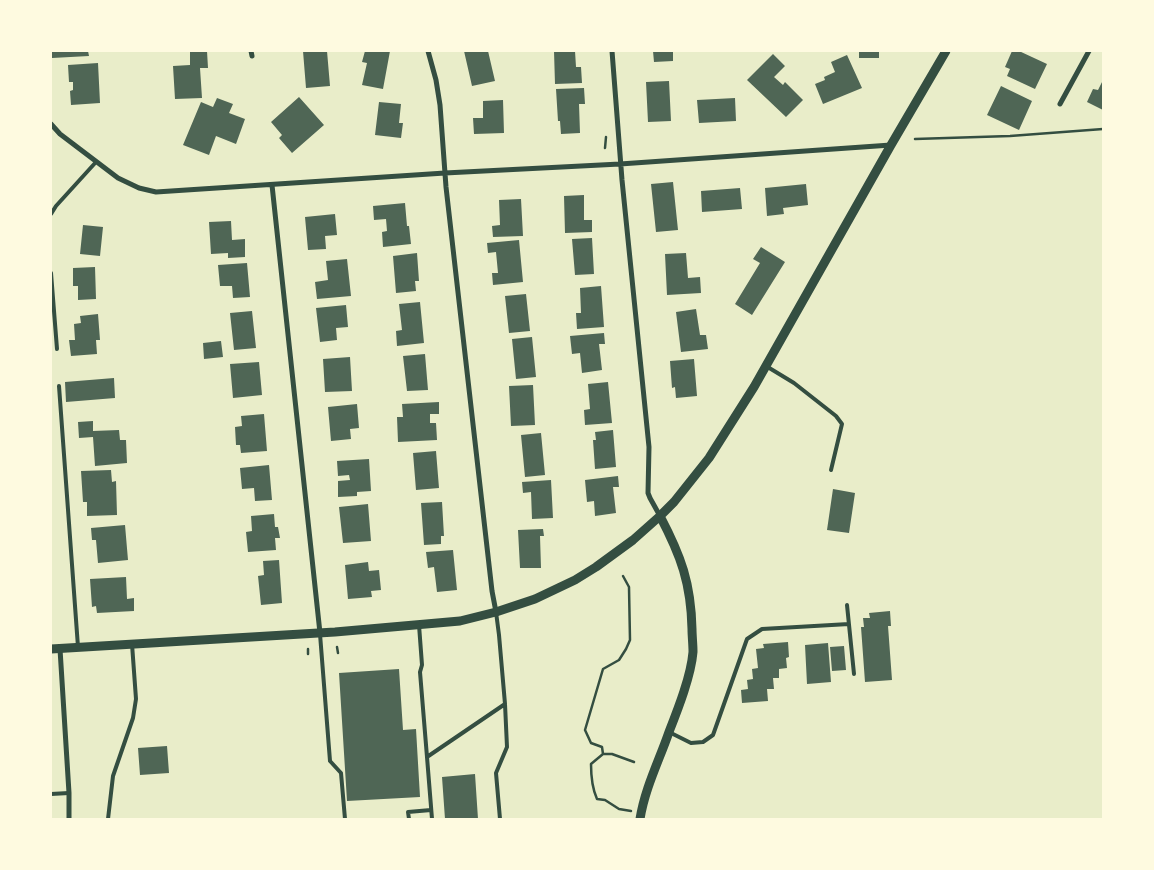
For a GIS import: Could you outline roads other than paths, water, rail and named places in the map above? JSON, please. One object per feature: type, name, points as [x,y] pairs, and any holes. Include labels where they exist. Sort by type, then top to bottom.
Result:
[{"type":"street","points":[[428,51],[436,80],[440,105],[445,173],[492,591],[496,612]]},
{"type":"street","points":[[612,51],[620,164],[649,447],[648,493],[675,544],[690,594],[692,613],[693,652],[689,674],[650,781],[640,816]]},
{"type":"street","points":[[69,819],[69,793],[56,649],[320,633],[460,621],[535,599],[575,580],[633,540],[674,502],[709,458],[754,387],[946,51]]},
{"type":"street","points":[[1060,104],[1089,51]]},
{"type":"street","points":[[51,124],[60,134],[118,178],[139,188],[156,192],[445,173],[620,164],[891,145]]},
{"type":"street","points":[[272,185],[320,633]]},
{"type":"lane","points":[[51,214],[96,162]]},
{"type":"lane","points":[[51,273],[57,349]]},
{"type":"lane","points":[[766,366],[794,383],[836,416],[842,424],[831,470]]},
{"type":"lane","points":[[59,386],[78,647]]},
{"type":"lane","points":[[847,606],[854,674]]},
{"type":"lane","points":[[496,612],[500,635],[507,747],[496,773],[500,819]]},
{"type":"lane","points":[[669,732],[691,743],[703,742],[713,735],[747,639],[762,629],[849,624]]},
{"type":"lane","points":[[419,625],[422,664],[420,672],[432,819]]},
{"type":"lane","points":[[320,633],[330,761],[341,772],[345,819]]},
{"type":"lane","points":[[108,819],[113,776],[133,718],[136,699],[132,644]]},
{"type":"lane","points":[[427,758],[505,704]]},
{"type":"lane","points":[[51,794],[69,793]]},
{"type":"lane","points":[[409,819],[408,812],[431,810]]}]
